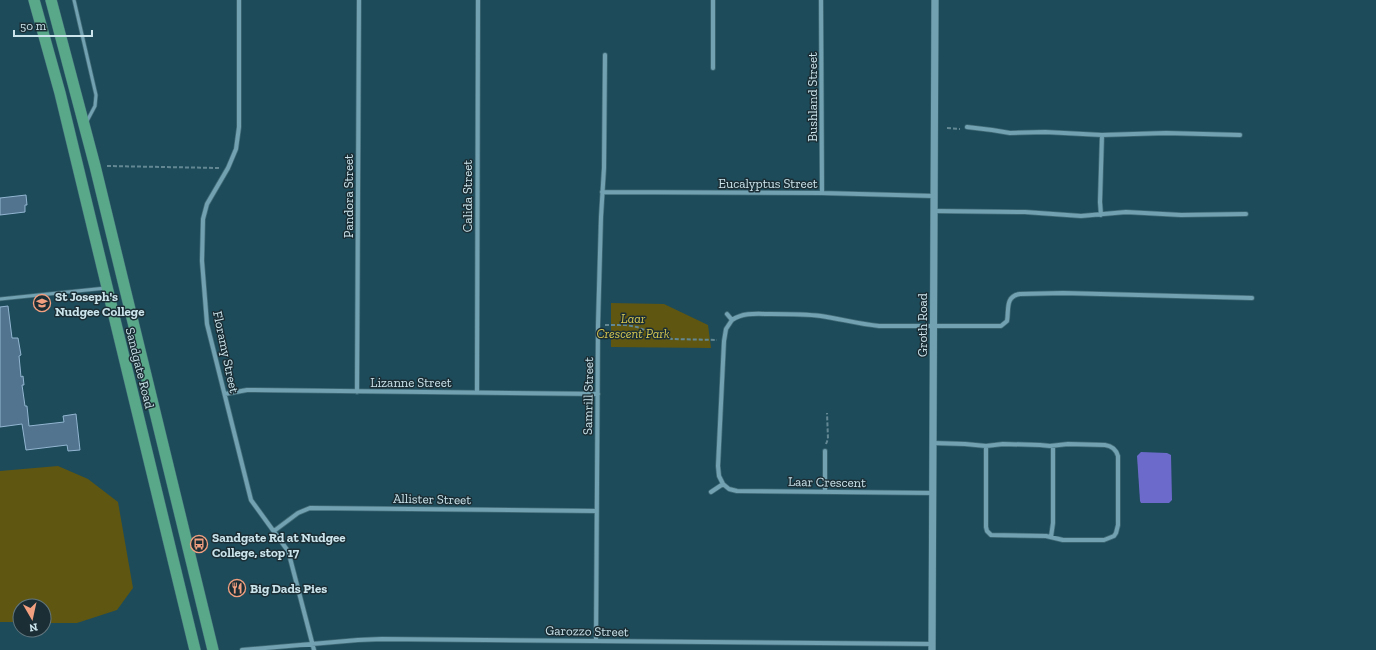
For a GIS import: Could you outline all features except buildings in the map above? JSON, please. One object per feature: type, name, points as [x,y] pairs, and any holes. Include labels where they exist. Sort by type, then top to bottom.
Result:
[{"type":"highway","name":"Sandgate Road","points":[[34,0],[60,94],[195,650]]},
{"type":"highway","name":"Sandgate Road","points":[[51,0],[84,124],[213,650]]},
{"type":"street","name":"Floramy Street","points":[[239,0],[239,127],[236,149],[228,168],[207,204],[203,220],[202,261],[207,324],[251,500],[288,551],[314,650]]},
{"type":"street","name":"Pandora Street","points":[[357,392],[359,0]]},
{"type":"street","name":"Calida Street","points":[[477,392],[478,0]]},
{"type":"street","points":[[713,0],[713,68]]},
{"type":"street","name":"Bushland Street","points":[[821,0],[822,193]]},
{"type":"street","name":"Groth Road","points":[[932,647],[936,0]]},
{"type":"street","name":"Samrill Street","points":[[596,641],[598,325],[604,168],[605,55]]},
{"type":"street","points":[[967,128],[1010,133],[1045,132],[1102,135],[1166,133],[1240,135]]},
{"type":"street","points":[[1101,215],[1102,135]]},
{"type":"street","name":"Eucalyptus Street","points":[[602,192],[822,193],[934,196]]},
{"type":"street","points":[[934,211],[1025,212],[1081,216],[1126,212],[1181,215],[1246,214]]},
{"type":"street","points":[[711,492],[723,484],[719,476],[718,466],[724,341],[726,329],[732,320],[737,317],[747,314],[798,314],[821,316],[873,326],[1004,325],[1007,321],[1008,304],[1010,298],[1020,294],[1063,293],[1252,298]]},
{"type":"street","points":[[727,314],[732,320]]},
{"type":"street","name":"Lizanne Street","points":[[225,394],[247,390],[598,394]]},
{"type":"street","points":[[933,443],[986,446],[1025,444],[1053,446],[1068,444],[1111,446],[1116,450],[1118,456],[1118,524],[1114,536],[1104,540],[1063,540],[1051,537],[994,535],[987,532],[986,446]]},
{"type":"street","points":[[1051,537],[1053,523],[1053,446]]},
{"type":"street","points":[[825,451],[825,492]]},
{"type":"street","name":"Laar Crescent","points":[[723,484],[729,489],[737,491],[933,493]]},
{"type":"street","name":"Allister Street","points":[[274,531],[298,513],[310,508],[596,511]]},
{"type":"street","name":"Garozzo Street","points":[[242,650],[382,639],[932,647]]},
{"type":"lane","points":[[74,0],[96,95],[95,106],[84,124]]},
{"type":"lane","points":[[0,299],[106,288]]},
{"type":"path","points":[[947,128],[967,128]]},
{"type":"path","points":[[107,166],[228,168]]},
{"type":"path","points":[[598,325],[626,325],[638,327],[672,339],[724,341]]},
{"type":"path","points":[[825,451],[828,439],[827,413]]},
{"type":"green space","name":"Laar Crescent Park","points":[[611,303],[664,304],[708,325],[711,348],[611,347]]},
{"type":"green space","points":[[58,466],[88,479],[118,502],[133,588],[117,610],[77,623],[52,623],[52,598],[12,598],[12,622],[0,622],[0,471]]},
{"type":"shaded area","points":[[1141,452],[1167,453],[1171,455],[1172,500],[1169,503],[1141,503],[1137,456]]},
{"type":"place","name":"St Joseph's Nudgee College","points":[[42,303]]},
{"type":"place","name":"Sandgate Rd at Nudgee College, stop 17","points":[[199,544]]},
{"type":"place","name":"Big Dads Pies","points":[[237,588]]}]
